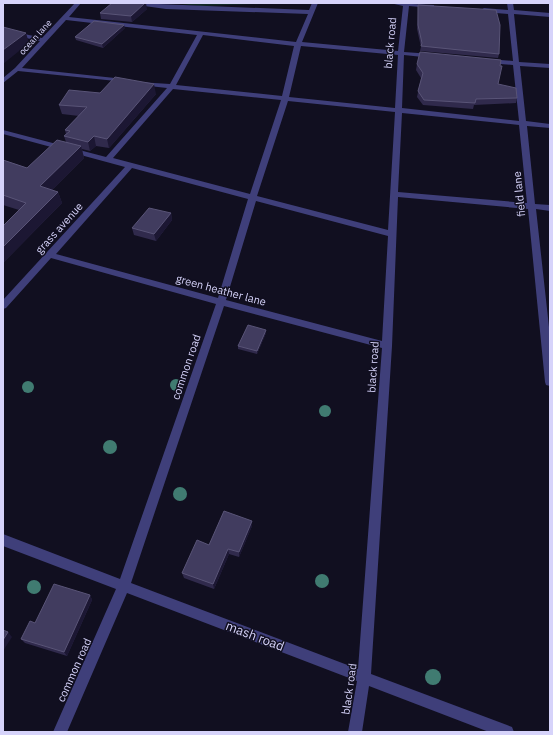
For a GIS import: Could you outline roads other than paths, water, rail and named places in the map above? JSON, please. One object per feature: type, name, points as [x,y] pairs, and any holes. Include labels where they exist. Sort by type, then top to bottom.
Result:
[{"type":"street","name":"ocean lane","points":[[3,81],[17,69],[78,3]]},
{"type":"street","points":[[137,3],[166,7],[313,8]]},
{"type":"street","points":[[393,3],[436,6]]},
{"type":"street","name":"black road","points":[[355,732],[364,678],[386,346],[401,54],[406,3]]},
{"type":"street","name":"field lane","points":[[510,3],[550,382]]},
{"type":"street","name":"common road","points":[[60,732],[124,585],[221,302],[285,99],[298,44],[313,8]]},
{"type":"street","points":[[473,9],[550,15]]},
{"type":"street","points":[[63,18],[201,34],[439,57]]},
{"type":"street","points":[[3,31],[44,40]]},
{"type":"street","points":[[108,159],[172,86],[201,34]]},
{"type":"street","points":[[478,60],[550,66]]},
{"type":"street","points":[[17,69],[285,99],[550,126]]},
{"type":"street","points":[[3,132],[392,234]]},
{"type":"street","name":"grass avenue","points":[[3,306],[131,165]]},
{"type":"street","points":[[394,194],[550,208]]},
{"type":"street","name":"green heather lane","points":[[50,254],[386,346]]},
{"type":"street","name":"mash road","points":[[3,540],[507,732]]}]
